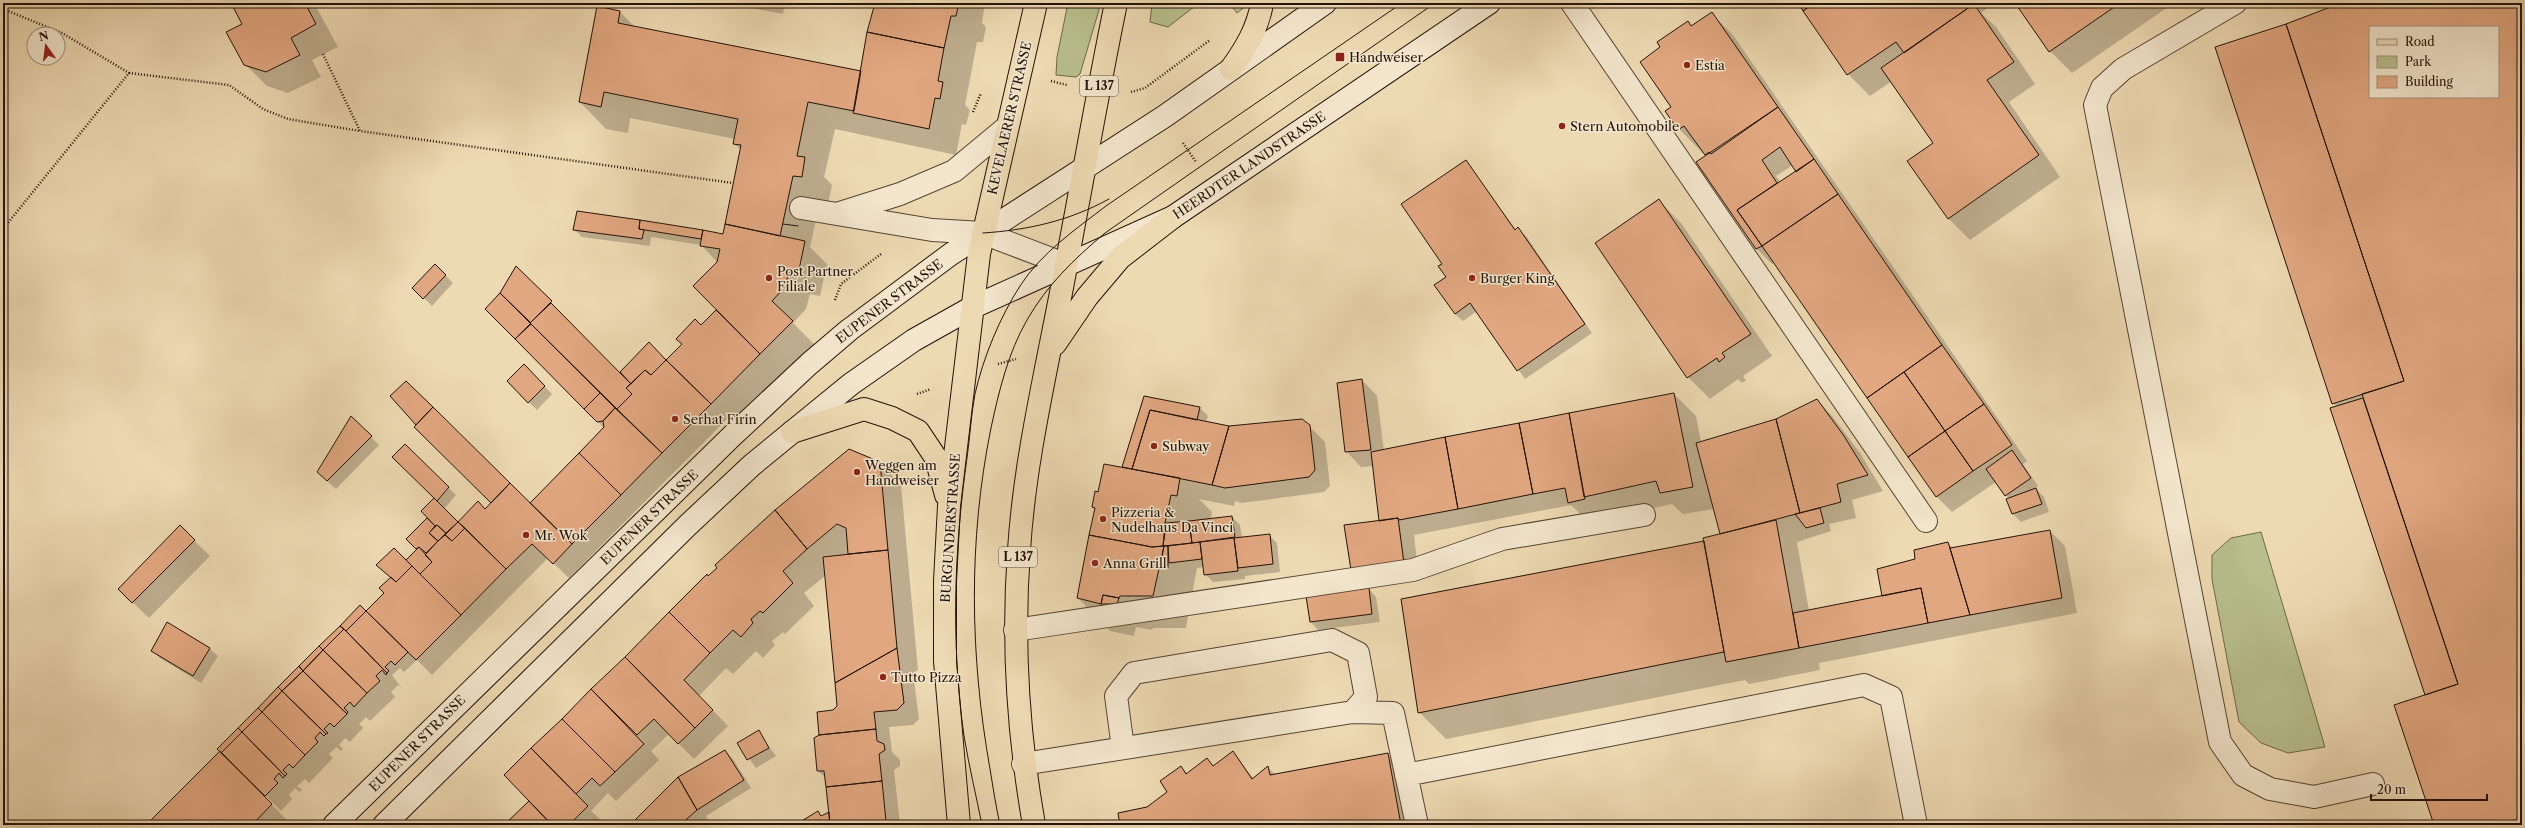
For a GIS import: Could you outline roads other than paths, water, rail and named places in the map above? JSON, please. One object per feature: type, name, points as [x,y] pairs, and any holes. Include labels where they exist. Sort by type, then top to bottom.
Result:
[{"type":"main road","name":"KEVELAERER STRASSE","points":[[983,233],[1036,3]]},
{"type":"main road","name":"L 137","points":[[1034,825],[1023,764],[1017,704],[1015,630],[1020,542],[1029,468],[1049,352],[1067,265],[1116,3]]},
{"type":"main road","points":[[1231,69],[1248,45],[1260,19],[1262,3]]},
{"type":"main road","points":[[983,233],[1084,170],[1325,3]]},
{"type":"main road","name":"HEERDTER LANDSTRASSE","points":[[971,308],[1174,217],[1489,3]]},
{"type":"main road","points":[[1572,3],[1926,521]]},
{"type":"main road","points":[[2234,3],[2123,69],[2102,88],[2095,105],[2220,742],[2243,775],[2270,789],[2314,798],[2373,784]]},
{"type":"main road","points":[[835,214],[900,194],[954,171],[1007,127]]},
{"type":"main road","points":[[801,208],[932,230],[983,233],[1067,265]]},
{"type":"main road","points":[[1049,352],[1087,297],[1120,258],[1174,217]]},
{"type":"main road","name":"BURGUNDERSTRASSE","points":[[959,825],[945,661],[945,581],[949,506],[971,308],[983,233]]},
{"type":"main road","name":"EUPENER STRASSE","points":[[334,825],[732,436],[809,364],[883,303],[983,233]]},
{"type":"main road","points":[[384,825],[688,525],[792,432],[875,367],[914,340],[971,308]]},
{"type":"main road","points":[[792,432],[864,409],[892,418],[918,432],[936,458],[949,506]]},
{"type":"main road","points":[[1015,630],[1413,570],[1502,539],[1644,516]]},
{"type":"main road","points":[[1122,748],[1116,696],[1134,673],[1332,640],[1358,653],[1366,697],[1353,712]]},
{"type":"main road","points":[[1406,775],[1864,685],[1891,697],[1916,825]]},
{"type":"main road","points":[[1023,764],[1353,712],[1393,713],[1417,825]]},
{"type":"tram line","points":[[982,825],[964,736],[960,701],[956,631],[957,562],[959,527],[972,410],[978,380],[987,352],[999,324],[1028,274],[1060,242],[1106,206],[1402,3]]},
{"type":"tram line","points":[[1000,825],[983,727],[978,684],[975,641],[975,556],[978,513],[991,428],[1005,372],[1020,333],[1035,307],[1052,284],[1072,263],[1105,233],[1435,3]]},
{"type":"tram line","points":[[983,233],[1016,230],[1063,219],[1094,207],[1109,199]]},
{"type":"tram line","points":[[783,224],[798,226]]},
{"type":"place","name":"Handweiser","points":[[1340,57]]},
{"type":"place","name":"Estía","points":[[1687,65]]},
{"type":"place","name":"Stern Automobile","points":[[1562,126]]},
{"type":"place","name":"Post Partner Filiale","points":[[769,278]]},
{"type":"place","name":"Burger King","points":[[1472,278]]},
{"type":"place","name":"Serhat Firin","points":[[675,419]]},
{"type":"place","name":"Subway","points":[[1154,446]]},
{"type":"place","name":"Weggen am Handweiser","points":[[857,472]]},
{"type":"place","name":"Pizzeria & Nudelhaus Da Vinci","points":[[1103,519]]},
{"type":"place","name":"Mr. Wok","points":[[526,535]]},
{"type":"place","name":"Anna Grill","points":[[1095,563]]},
{"type":"place","name":"Tutto Pizza","points":[[883,677]]}]
